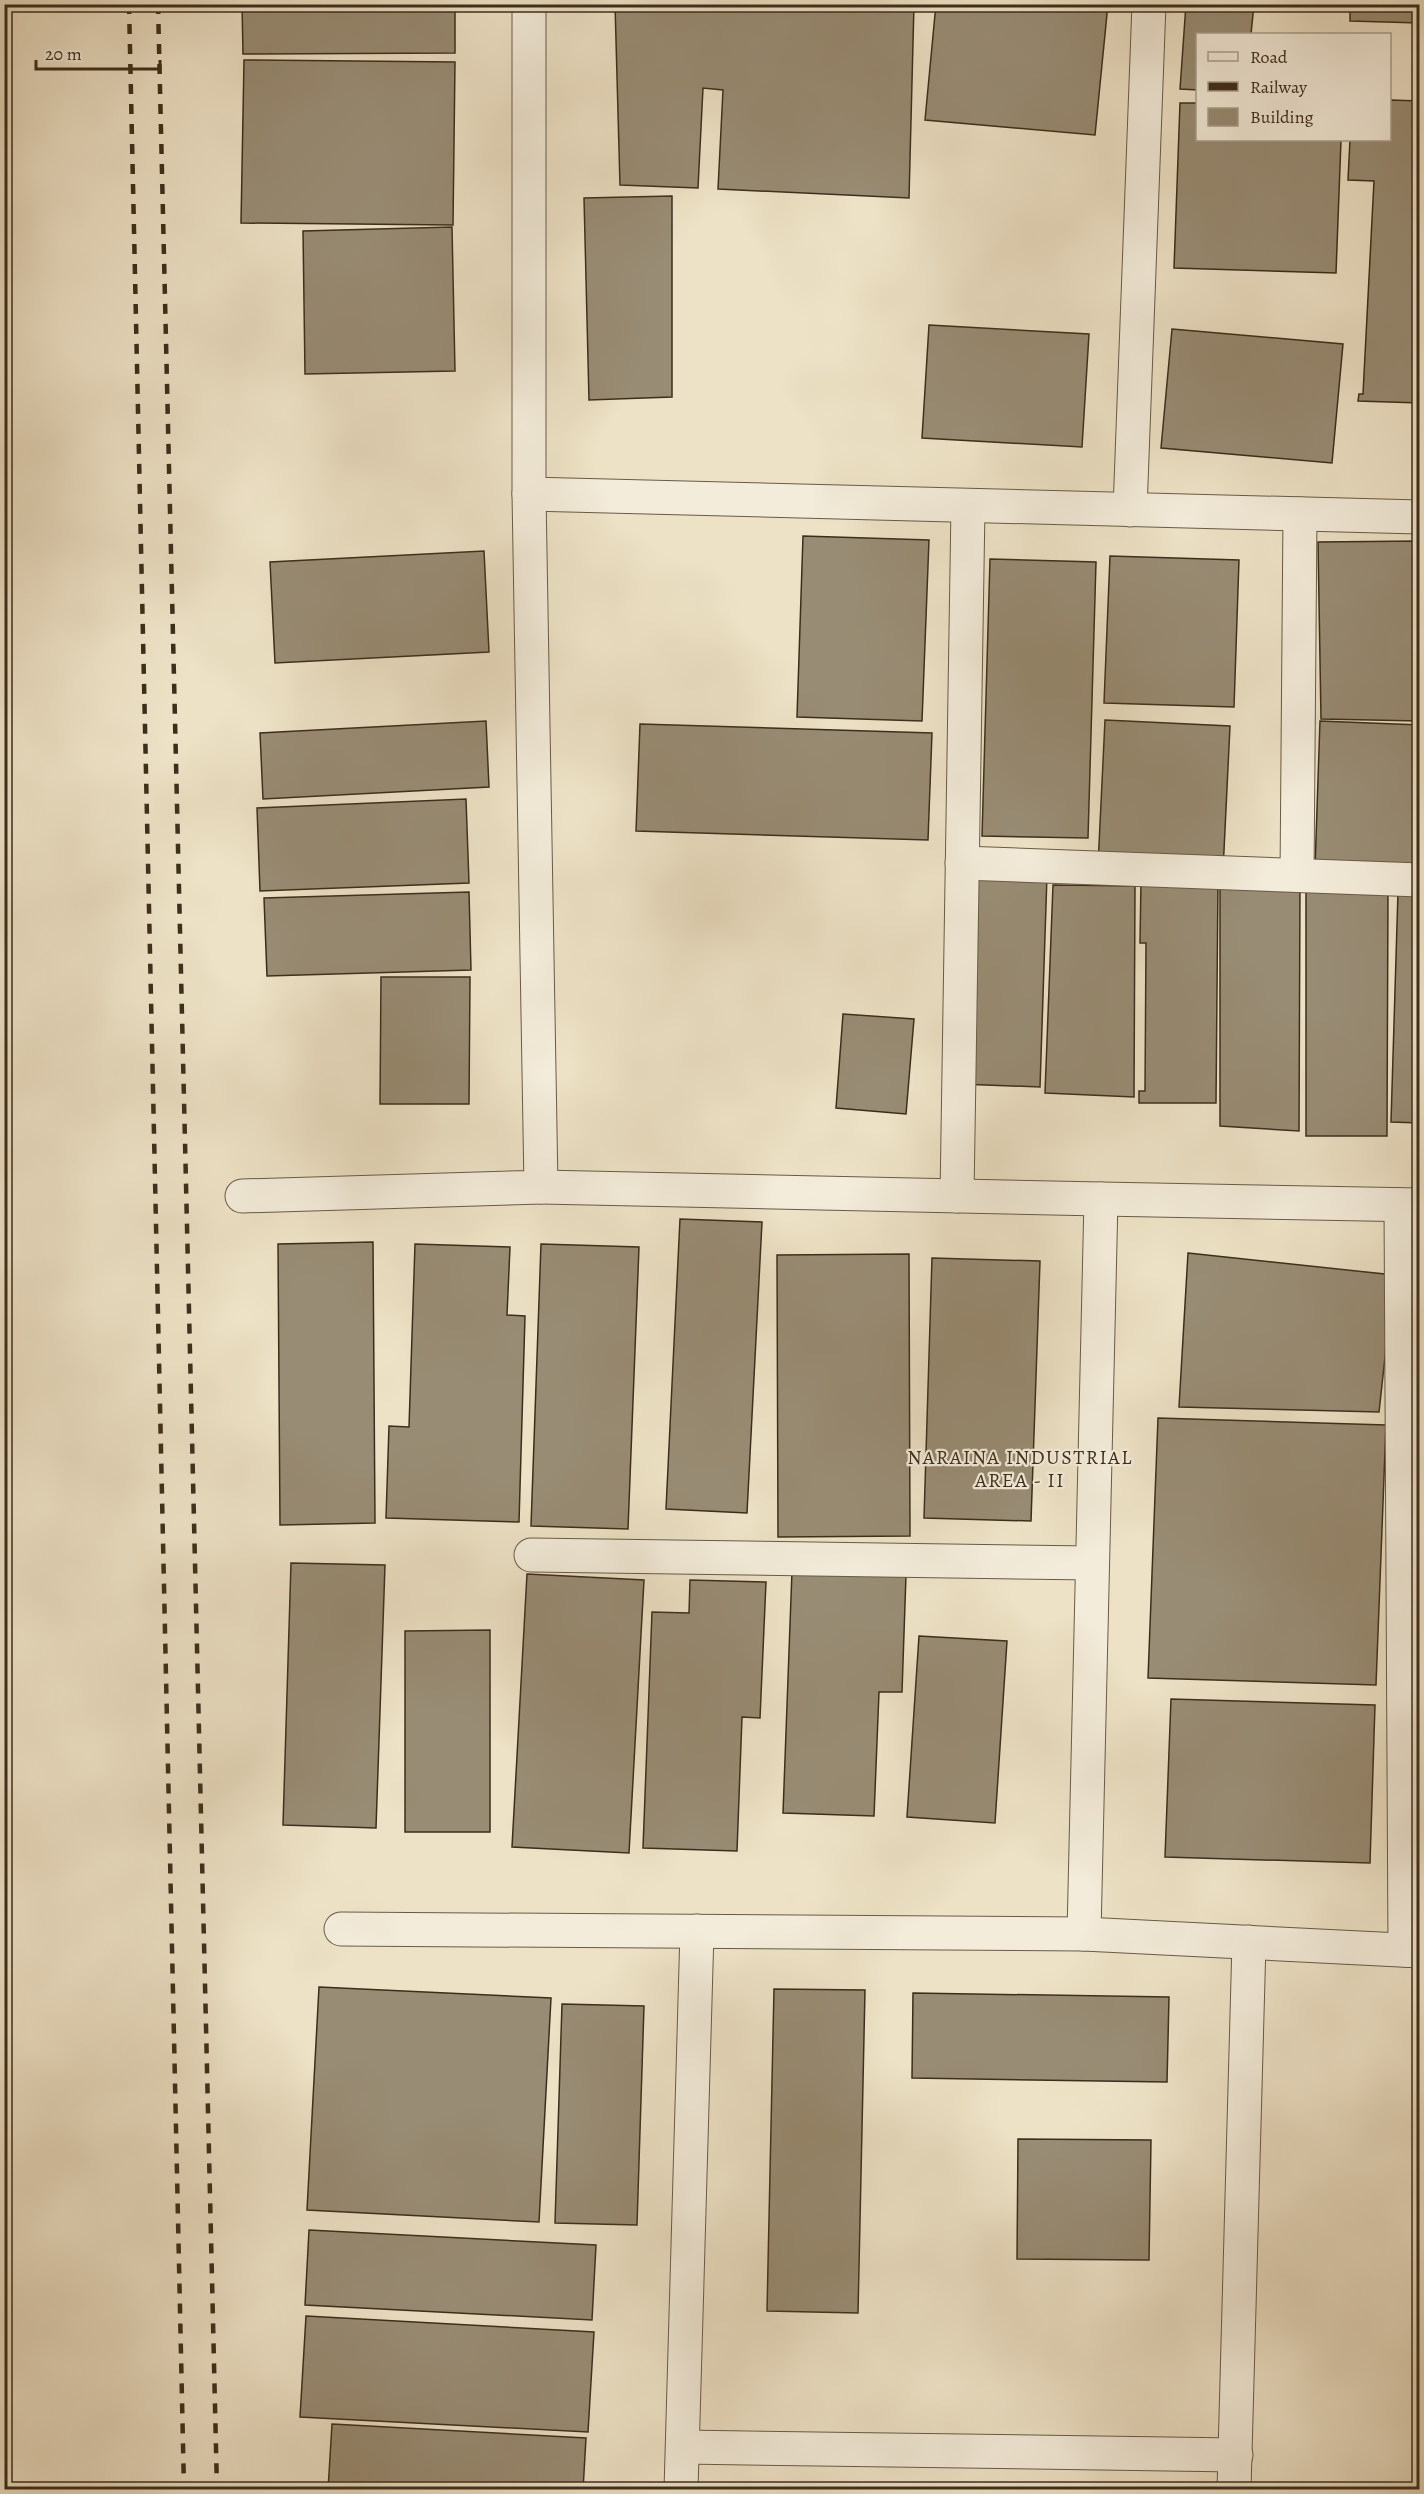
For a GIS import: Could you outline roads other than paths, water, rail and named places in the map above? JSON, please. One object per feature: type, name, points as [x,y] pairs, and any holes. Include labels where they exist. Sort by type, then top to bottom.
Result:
[{"type":"street","points":[[530,4],[529,494],[541,1187]]},
{"type":"street","points":[[1130,510],[1149,4]]},
{"type":"street","points":[[529,494],[1419,518]]},
{"type":"street","points":[[957,1196],[968,506]]},
{"type":"street","points":[[1297,875],[1300,514]]},
{"type":"street","points":[[962,863],[1419,880]]},
{"type":"street","points":[[242,1196],[541,1187],[1410,1205],[1412,1951],[1084,1934],[341,1929]]},
{"type":"street","points":[[1084,1934],[1101,1198]]},
{"type":"street","points":[[531,1555],[1092,1563]]},
{"type":"street","points":[[681,2490],[697,1931]]},
{"type":"street","points":[[1234,2490],[1249,1942]]},
{"type":"street","points":[[682,2447],[1236,2455]]},
{"type":"railway","points":[[129,4],[184,2490]]},
{"type":"railway","points":[[158,4],[217,2490]]},
{"type":"district","name":"NARAINA INDUSTRIAL AREA - II","points":[[1020,1468]]}]
